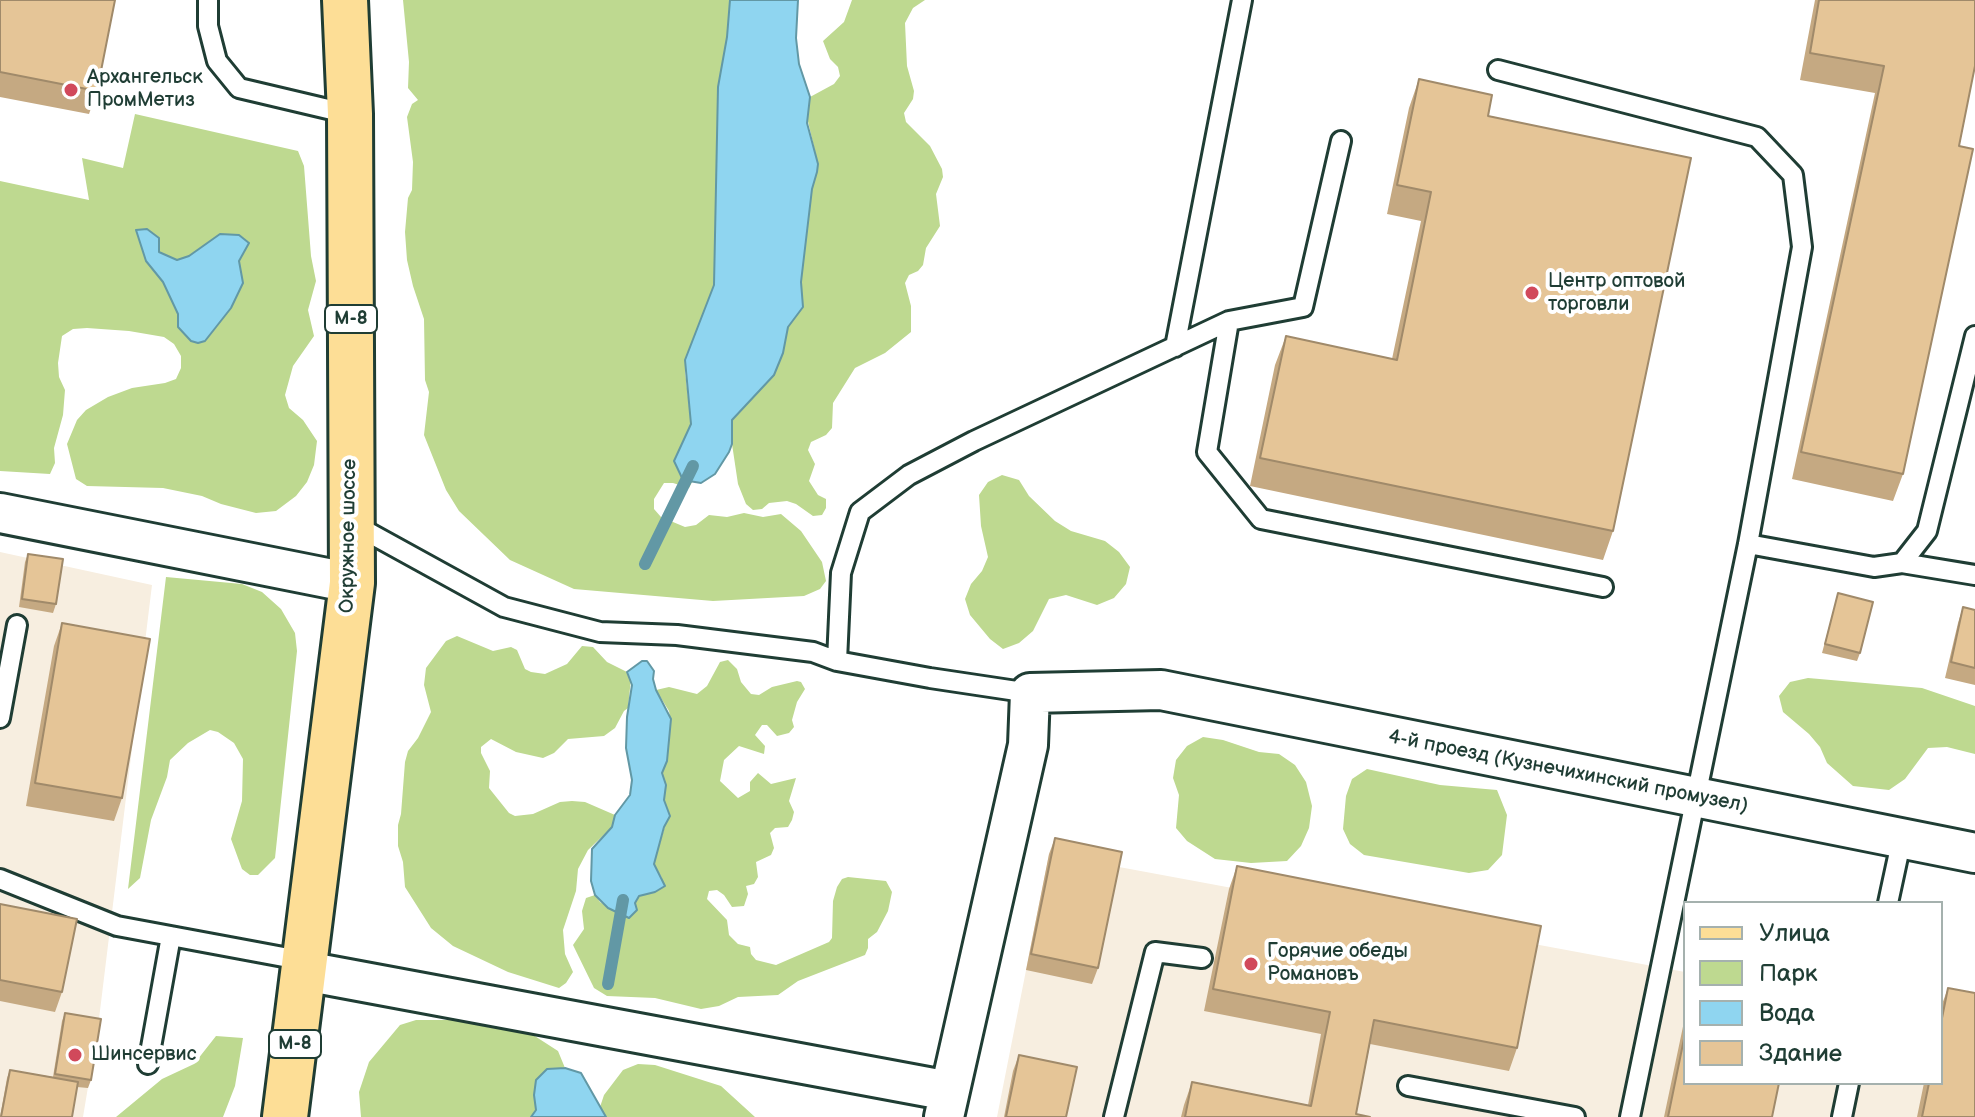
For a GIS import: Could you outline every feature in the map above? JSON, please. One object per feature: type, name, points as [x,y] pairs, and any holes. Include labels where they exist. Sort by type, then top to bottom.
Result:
[{"type":"main road","name":"Окружное шоссе","points":[[285,1117],[352,583],[350,114],[345,0]]},
{"type":"street","points":[[0,513],[352,583]]},
{"type":"street","name":"4-й проезд (Кузнечихинский промузел)","points":[[1030,693],[1161,690],[1975,853]]},
{"type":"street","points":[[306,966],[947,1104],[1028,745],[1030,693]]},
{"type":"lane","points":[[208,0],[208,26],[217,61],[239,88],[350,114]]},
{"type":"lane","points":[[1175,347],[1242,0]]},
{"type":"lane","points":[[1498,70],[1757,137],[1793,175],[1802,247],[1748,544],[1630,1117]]},
{"type":"lane","points":[[837,661],[841,573],[860,512],[909,475],[974,441],[1229,321],[1303,307],[1341,141]]},
{"type":"lane","points":[[1229,321],[1207,452],[1261,519],[1603,587]]},
{"type":"lane","points":[[1902,563],[1927,531],[1975,336]]},
{"type":"lane","points":[[351,523],[504,607],[600,632],[677,635],[813,652],[837,661],[1030,693]]},
{"type":"lane","points":[[1748,544],[1874,567],[1902,563],[1975,575]]},
{"type":"lane","points":[[0,718],[17,625]]},
{"type":"lane","points":[[1888,901],[1902,838]]},
{"type":"lane","points":[[0,879],[117,926],[306,966]]},
{"type":"lane","points":[[148,1064],[171,936]]},
{"type":"lane","points":[[1114,1117],[1155,952],[1202,958]]},
{"type":"lane","points":[[1842,1117],[1849,1085]]},
{"type":"lane","points":[[1408,1086],[1575,1117]]},
{"type":"shaded area","points":[[0,552],[152,585],[98,1027],[83,1117],[0,1117]]},
{"type":"shaded area","points":[[1049,854],[1683,972],[1683,1085],[1943,1085],[1975,1117],[997,1117]]},
{"type":"green space","points":[[403,0],[730,0],[718,87],[714,285],[692,342],[685,371],[691,424],[674,461],[683,480],[692,482],[689,488],[664,483],[654,499],[654,509],[661,517],[685,527],[696,525],[709,515],[727,517],[744,513],[763,517],[781,514],[801,531],[822,562],[826,581],[820,589],[804,596],[713,601],[574,589],[510,560],[459,511],[446,490],[424,435],[429,392],[425,380],[424,319],[407,260],[405,232],[413,162],[407,117],[412,104],[418,100],[408,88],[409,62]]},
{"type":"green space","points":[[852,0],[925,0],[913,8],[905,23],[907,66],[914,91],[913,99],[904,113],[906,122],[930,146],[942,169],[943,177],[936,194],[940,226],[926,248],[923,265],[909,275],[905,283],[911,306],[911,332],[885,353],[855,368],[833,403],[832,428],[826,435],[811,442],[808,450],[815,464],[809,481],[818,495],[826,499],[822,515],[813,516],[787,501],[769,503],[762,509],[753,510],[746,504],[738,484],[732,420],[774,375],[783,353],[788,327],[803,307],[801,282],[818,164],[806,113],[810,97],[834,84],[840,76],[823,41],[844,22]]},
{"type":"green space","points":[[135,114],[298,151],[304,166],[316,281],[308,310],[314,336],[293,366],[285,395],[289,408],[303,420],[317,441],[314,465],[307,482],[296,496],[276,511],[256,513],[163,488],[87,486],[76,479],[67,444],[77,420],[86,410],[132,388],[176,379],[181,368],[181,356],[174,344],[164,337],[129,331],[73,329],[62,336],[58,363],[59,377],[65,390],[63,415],[54,448],[55,463],[50,474],[0,471],[0,181],[89,200],[82,158],[123,168]],"holes":[[[136,230],[159,238],[159,252],[177,260],[189,256],[220,234],[249,242],[239,261],[243,283],[227,313],[209,336],[178,327],[179,314],[163,282],[146,261]]]},
{"type":"green space","points":[[1002,475],[1019,480],[1029,496],[1055,521],[1071,531],[1105,541],[1119,552],[1130,567],[1126,584],[1114,598],[1097,605],[1066,595],[1049,599],[1033,631],[1019,643],[1003,649],[970,615],[965,599],[988,557],[981,526],[979,495],[988,482]]},
{"type":"green space","points":[[166,577],[242,584],[262,592],[281,609],[295,633],[297,651],[275,858],[258,875],[250,875],[242,869],[231,839],[242,801],[243,759],[234,743],[210,730],[188,743],[170,760],[151,820],[140,878],[128,889]]},
{"type":"green space","points":[[457,636],[493,651],[511,647],[517,650],[525,669],[545,674],[567,664],[582,646],[593,647],[607,662],[627,672],[631,678],[628,708],[615,728],[604,736],[568,739],[554,753],[543,758],[516,752],[491,739],[481,747],[490,771],[489,788],[509,813],[515,816],[533,814],[560,802],[572,801],[585,802],[615,815],[612,827],[588,850],[578,869],[576,891],[563,930],[565,954],[573,972],[559,988],[508,972],[453,946],[431,928],[405,887],[398,825],[405,762],[408,751],[431,712],[424,685],[426,668],[446,641]]},
{"type":"green space","points":[[728,660],[737,669],[741,682],[751,694],[759,695],[772,687],[797,681],[805,689],[797,702],[792,720],[794,727],[789,733],[777,736],[767,725],[762,725],[755,735],[765,746],[764,754],[739,746],[724,760],[720,781],[738,798],[750,791],[750,782],[758,773],[771,784],[796,778],[789,801],[794,812],[792,820],[788,827],[775,828],[770,833],[774,848],[771,855],[756,862],[758,877],[754,884],[746,886],[748,894],[744,906],[732,907],[717,890],[709,891],[707,899],[727,920],[729,935],[738,944],[750,947],[756,960],[776,965],[829,942],[837,887],[842,879],[848,877],[886,881],[892,892],[888,911],[877,932],[868,939],[865,955],[798,981],[778,995],[738,997],[719,1006],[701,1009],[655,998],[607,996],[594,988],[573,945],[584,929],[582,911],[586,898],[595,895],[620,915],[639,896],[655,892],[662,878],[654,864],[669,812],[664,800],[665,781],[662,773],[667,761],[671,723],[669,711],[656,690],[669,687],[697,694],[707,686],[720,662]]},
{"type":"green space","points":[[1808,678],[1922,688],[1975,706],[1975,754],[1947,747],[1928,748],[1905,779],[1889,790],[1853,786],[1827,763],[1820,747],[1809,734],[1783,712],[1779,696],[1790,682]]},
{"type":"green space","points":[[1203,737],[1259,752],[1279,754],[1295,765],[1306,782],[1312,806],[1309,828],[1301,846],[1287,861],[1251,863],[1215,859],[1187,841],[1176,828],[1179,795],[1173,778],[1176,760],[1187,746]]},
{"type":"green space","points":[[1367,769],[1440,785],[1497,790],[1507,815],[1502,855],[1488,870],[1469,873],[1364,855],[1350,844],[1343,829],[1346,796],[1352,779]]},
{"type":"green space","points":[[416,1020],[454,1020],[527,1031],[558,1051],[565,1068],[547,1069],[534,1095],[536,1110],[531,1117],[361,1117],[359,1092],[369,1062],[400,1025]]},
{"type":"green space","points":[[216,1036],[243,1038],[235,1086],[223,1117],[116,1117],[162,1079],[194,1064]]},
{"type":"green space","points":[[638,1064],[655,1065],[721,1086],[755,1117],[606,1117],[600,1107],[604,1095],[623,1070]]},
{"type":"water","points":[[730,0],[798,0],[796,38],[799,64],[810,97],[807,123],[818,164],[801,282],[803,307],[788,327],[783,353],[774,375],[732,420],[729,452],[715,474],[701,483],[683,480],[674,461],[691,424],[685,360],[714,285],[718,87]]},
{"type":"water","points":[[147,229],[159,238],[159,252],[177,260],[189,256],[220,234],[239,235],[249,243],[239,261],[243,283],[231,308],[205,341],[191,341],[178,327],[178,314],[163,282],[146,261],[136,230]]},
{"type":"water","points":[[642,661],[647,661],[654,671],[656,690],[671,719],[667,761],[662,773],[666,785],[664,800],[670,816],[654,864],[665,886],[639,896],[635,903],[637,910],[629,918],[608,908],[595,895],[591,881],[592,849],[612,827],[615,815],[630,795],[632,780],[626,748],[632,685],[627,672]]},
{"type":"water","points":[[565,1068],[581,1073],[606,1117],[531,1117],[536,1110],[536,1080],[547,1069]]},
{"type":"building","points":[[0,0],[115,0],[97,91],[0,72]]},
{"type":"building","points":[[1819,0],[1975,0],[1975,66],[1959,146],[1973,149],[1903,474],[1801,452],[1884,66],[1810,53]]},
{"type":"building","name":"Центр оптовой торговли","points":[[1419,79],[1492,95],[1488,116],[1691,158],[1613,531],[1260,458],[1286,336],[1397,360],[1431,192],[1397,185]]},
{"type":"building","points":[[28,554],[63,559],[56,604],[22,599]]},
{"type":"building","points":[[1838,593],[1873,602],[1860,653],[1825,644]]},
{"type":"building","points":[[1963,607],[1975,610],[1975,668],[1951,662]]},
{"type":"building","points":[[62,623],[150,639],[122,798],[35,783]]},
{"type":"building","points":[[1055,838],[1122,852],[1098,968],[1031,954]]},
{"type":"building","points":[[1237,866],[1541,926],[1517,1048],[1374,1020],[1356,1114],[1370,1117],[1185,1117],[1192,1082],[1311,1106],[1330,1012],[1213,989]]},
{"type":"building","points":[[0,904],[77,919],[62,992],[0,980]]},
{"type":"building","points":[[1948,988],[1975,993],[1975,1117],[1922,1117],[1929,1085],[1943,1085],[1943,1013]]},
{"type":"building","name":"Шинсервис","points":[[65,1013],[101,1019],[91,1080],[55,1074]]},
{"type":"building","points":[[1683,1044],[1683,1085],[1779,1085],[1772,1117],[1668,1117]]},
{"type":"building","points":[[1019,1055],[1077,1067],[1066,1117],[1006,1117]]},
{"type":"building","points":[[10,1070],[78,1082],[72,1117],[1,1117]]},
{"type":"waterway","points":[[645,564],[693,466]]},
{"type":"waterway","points":[[608,984],[623,900]]},
{"type":"place","name":"Архангельск ПромМетиз","points":[[71,90]]},
{"type":"place","name":"Центр оптовой торговли","points":[[1532,293]]},
{"type":"place","name":"Горячие обеды Романовъ","points":[[1251,964]]},
{"type":"place","name":"Шинсервис","points":[[75,1055]]}]
